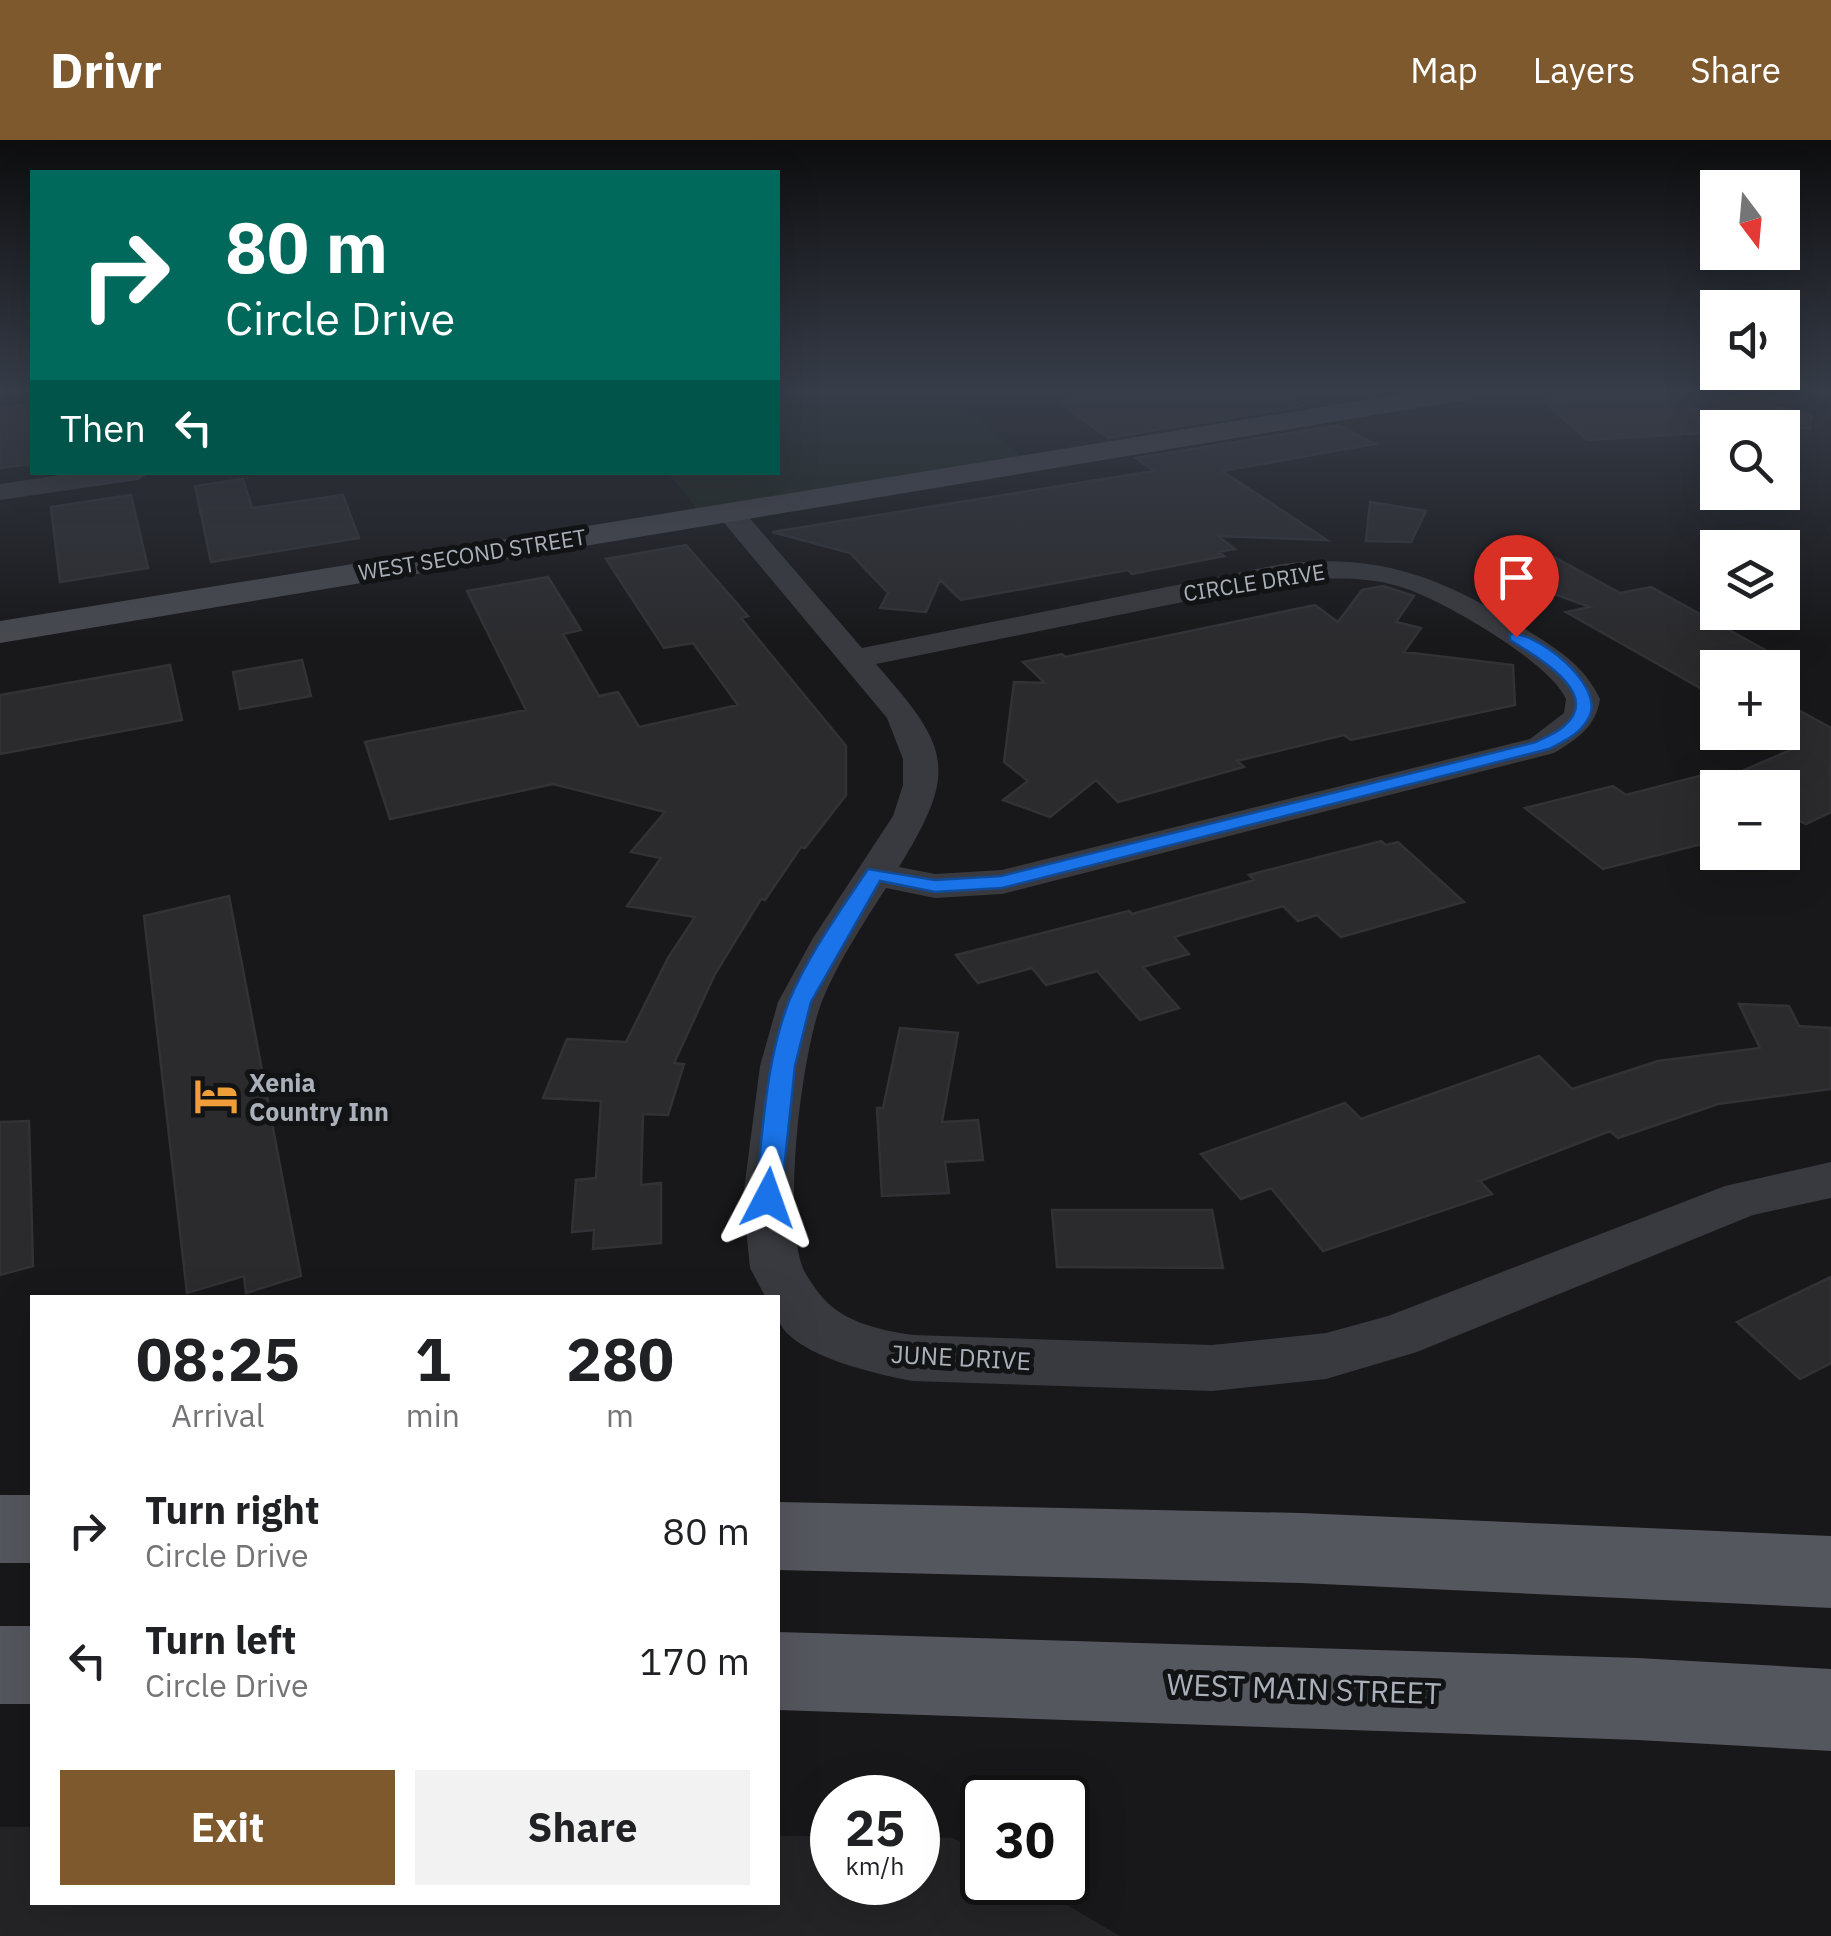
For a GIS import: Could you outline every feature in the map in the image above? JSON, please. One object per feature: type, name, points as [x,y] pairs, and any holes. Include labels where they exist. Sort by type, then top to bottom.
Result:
[{"type":"main road","name":"WEST SECOND STREET","points":[[0,632],[963,474]]},
{"type":"main road","points":[[0,1530],[30,1529]]},
{"type":"main road","points":[[780,1536],[1302,1548],[1831,1572]]},
{"type":"main road","points":[[0,1665],[30,1665]]},
{"type":"main road","name":"WEST MAIN STREET","points":[[780,1671],[1599,1698],[1831,1710]]},
{"type":"street","points":[[0,492],[117,475]]},
{"type":"street","name":"JUNE DRIVE","points":[[729,512],[903,716],[921,759],[921,784],[912,816],[834,938],[800,1002],[783,1066],[768,1198],[776,1268],[801,1311],[832,1335],[872,1352],[912,1358],[1212,1368],[1326,1356],[1397,1336],[1743,1199],[1831,1180]]},
{"type":"street","name":"CIRCLE DRIVE","points":[[854,659],[1282,573],[1341,569],[1399,578],[1450,596],[1562,667],[1578,684],[1584,701],[1582,715],[1571,730],[1542,746],[1002,882],[935,886],[875,874]]},
{"type":"shaded area","points":[[962,474],[703,516],[670,475]]},
{"type":"shaded area","points":[[0,1827],[30,1827],[30,1905],[780,1905],[780,1836],[810,1836],[810,1905],[940,1905],[940,1838],[953,1838],[960,1842],[960,1905],[1067,1905],[1120,1936],[0,1936]]},
{"type":"building","points":[[1136,474],[1226,474],[1327,540],[1218,536],[1235,549],[1218,552],[1224,556],[1132,574],[1128,570],[961,600],[940,580],[926,612],[880,608],[888,593],[850,553],[772,532]]},
{"type":"building","points":[[243,479],[252,508],[343,495],[359,538],[211,562],[195,486]]},
{"type":"building","points":[[131,495],[148,568],[60,582],[51,507]]},
{"type":"building","points":[[1370,502],[1426,511],[1411,542],[1366,541]]},
{"type":"building","points":[[1521,539],[1620,593],[1651,587],[1700,614],[1700,630],[1729,630],[1765,650],[1700,650],[1700,688],[1566,612],[1590,607],[1479,567],[1523,559]]},
{"type":"building","points":[[686,545],[748,616],[741,618],[846,746],[846,795],[805,848],[801,847],[765,900],[761,899],[715,974],[674,1063],[684,1064],[668,1115],[643,1114],[641,1185],[661,1183],[661,1243],[593,1249],[594,1230],[572,1232],[576,1180],[596,1178],[601,1101],[543,1098],[567,1039],[626,1042],[668,958],[695,917],[627,906],[661,858],[631,852],[665,812],[553,784],[390,819],[365,742],[526,710],[467,591],[548,577],[581,630],[563,634],[599,696],[618,692],[639,727],[738,705],[693,643],[664,648],[606,559]]},
{"type":"building","points":[[1383,586],[1414,596],[1396,622],[1421,628],[1404,652],[1513,665],[1515,705],[1351,740],[1344,735],[1237,761],[1244,767],[1118,802],[1096,780],[1050,817],[1003,800],[1028,781],[1004,762],[1014,682],[1045,683],[1023,662],[1062,654],[1065,657],[1315,605],[1338,622],[1362,590]]},
{"type":"building","points":[[302,660],[311,696],[240,709],[233,672]]},
{"type":"building","points":[[170,665],[182,720],[0,754],[0,695]]},
{"type":"building","points":[[1800,711],[1831,728],[1831,812],[1806,824],[1800,821],[1800,770],[1744,770],[1790,750],[1800,750]]},
{"type":"building","points":[[1700,777],[1700,845],[1603,869],[1525,808],[1613,786],[1626,795]]},
{"type":"building","points":[[1381,841],[1386,845],[1398,842],[1464,902],[1341,937],[1317,915],[1298,921],[1283,906],[1174,937],[1189,954],[1143,967],[1179,1008],[1140,1020],[1097,971],[1046,985],[1032,968],[978,983],[956,955],[1129,911],[1132,914],[1254,880],[1249,875]]},
{"type":"building","name":"Xenia Country Inn","points":[[229,896],[301,1276],[246,1293],[244,1276],[187,1293],[144,916]]},
{"type":"building","points":[[1739,1004],[1789,1006],[1799,1026],[1831,1028],[1831,1089],[1718,1104],[1618,1138],[1610,1131],[1480,1181],[1492,1194],[1323,1251],[1271,1188],[1241,1199],[1201,1154],[1345,1103],[1361,1119],[1539,1056],[1572,1089],[1658,1061],[1760,1048]]},
{"type":"building","points":[[900,1028],[958,1033],[942,1122],[978,1120],[983,1160],[945,1162],[949,1193],[882,1196],[877,1108],[883,1108]]},
{"type":"building","points":[[29,1121],[33,1266],[0,1275],[0,1122]]},
{"type":"building","points":[[1052,1210],[1212,1210],[1223,1268],[1057,1267]]},
{"type":"building","points":[[1831,1277],[1831,1363],[1800,1379],[1737,1322]]},
{"type":"place","name":"Xenia Country Inn","points":[[216,1096]]},
{"type":"route","points":[[768,1198],[783,1066],[800,1002],[834,938],[875,874],[935,886],[1002,882],[1542,746],[1571,730],[1582,715],[1584,701],[1572,676],[1516,637]]}]
